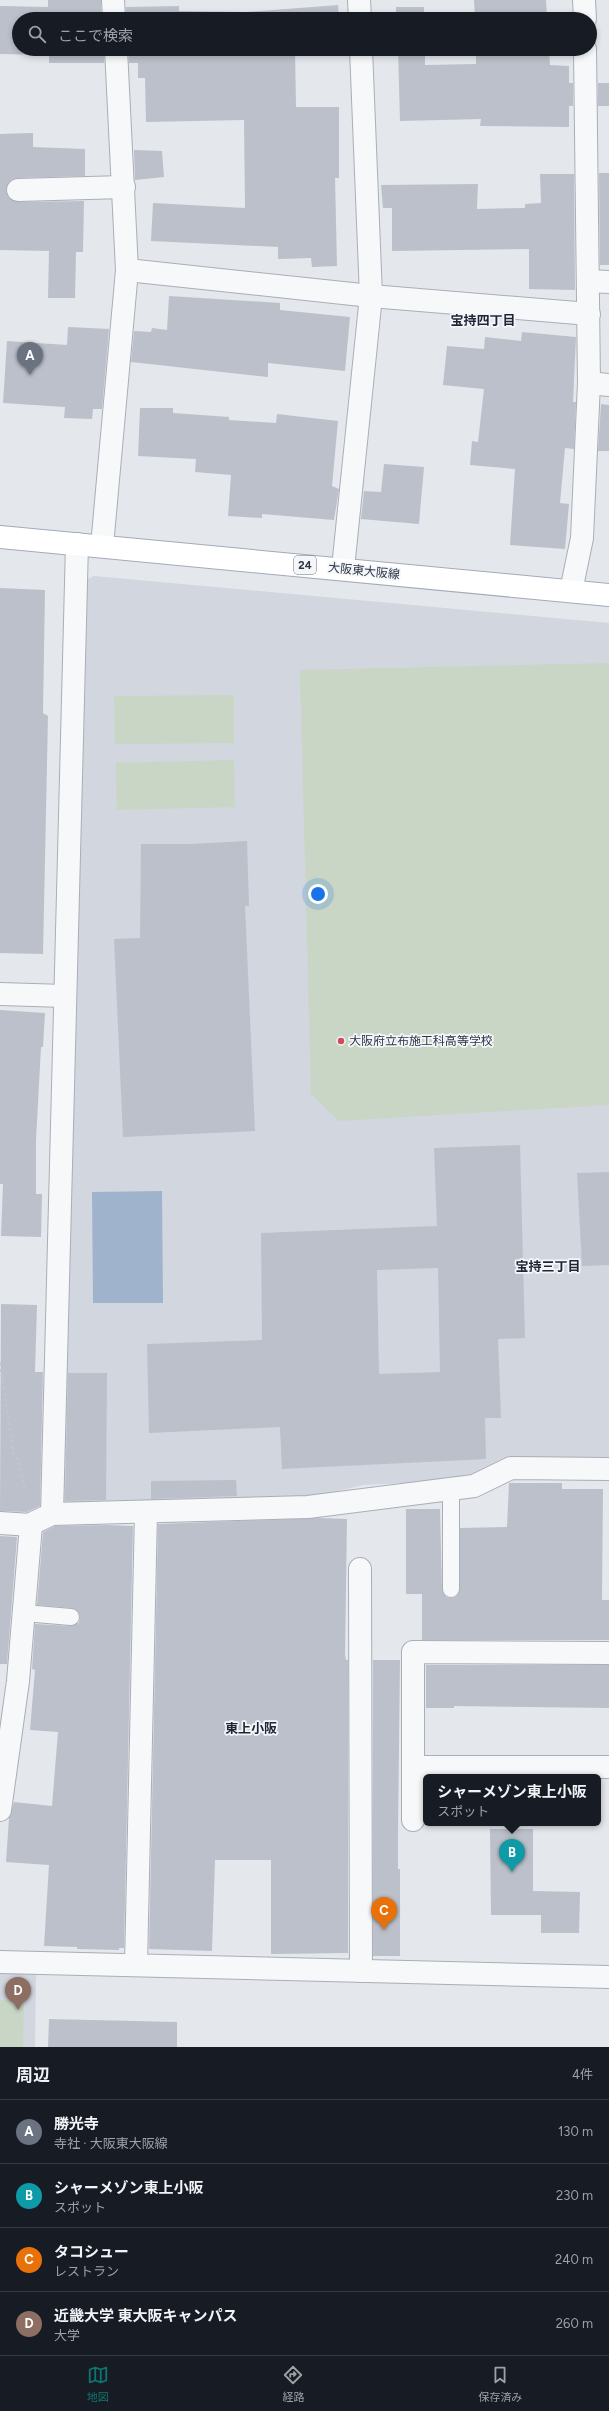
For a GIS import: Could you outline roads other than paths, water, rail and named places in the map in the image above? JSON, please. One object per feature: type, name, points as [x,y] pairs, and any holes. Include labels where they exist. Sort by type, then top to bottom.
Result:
[{"type":"main road","name":"大阪東大阪線","points":[[0,537],[343,568],[609,595]]},
{"type":"street","points":[[113,0],[114,12]]},
{"type":"street","points":[[359,0],[360,12]]},
{"type":"street","points":[[584,0],[584,12]]},
{"type":"street","points":[[102,546],[127,270],[116,56]]},
{"type":"street","points":[[343,568],[371,296],[361,56]]},
{"type":"street","points":[[571,591],[582,538],[599,384],[589,314],[599,282],[585,56]]},
{"type":"street","points":[[18,190],[124,187]]},
{"type":"street","points":[[127,270],[371,296],[589,314]]},
{"type":"street","points":[[0,1810],[9,1681],[24,1612],[38,1521],[65,996],[77,544]]},
{"type":"street","points":[[0,994],[65,996]]},
{"type":"street","points":[[0,1523],[146,1512],[308,1507],[474,1486],[511,1468],[609,1469]]},
{"type":"street","points":[[136,1965],[146,1512]]},
{"type":"street","points":[[360,1569],[361,1971]]},
{"type":"street","points":[[413,1820],[413,1652],[609,1652]]},
{"type":"street","points":[[413,1767],[609,1767]]},
{"type":"street","points":[[0,1962],[609,1976]]},
{"type":"lane","points":[[451,1489],[451,1590]]},
{"type":"lane","points":[[24,1612],[71,1617]]},
{"type":"water","points":[[162,1191],[163,1303],[93,1303],[92,1192]]},
{"type":"place","name":"勝光寺","points":[[30,375]]},
{"type":"place","name":"大阪府立布施工科高等学校","points":[[341,1041]]},
{"type":"place","name":"シャーメゾン東上小阪","points":[[512,1872]]},
{"type":"place","name":"タコシュー","points":[[384,1930]]},
{"type":"place","name":"近畿大学 東大阪キャンパス","points":[[18,2010]]},
{"type":"district","name":"宝持四丁目","points":[[483,320]]},
{"type":"district","name":"宝持三丁目","points":[[548,1266]]},
{"type":"district","name":"東上小阪","points":[[251,1728]]}]
